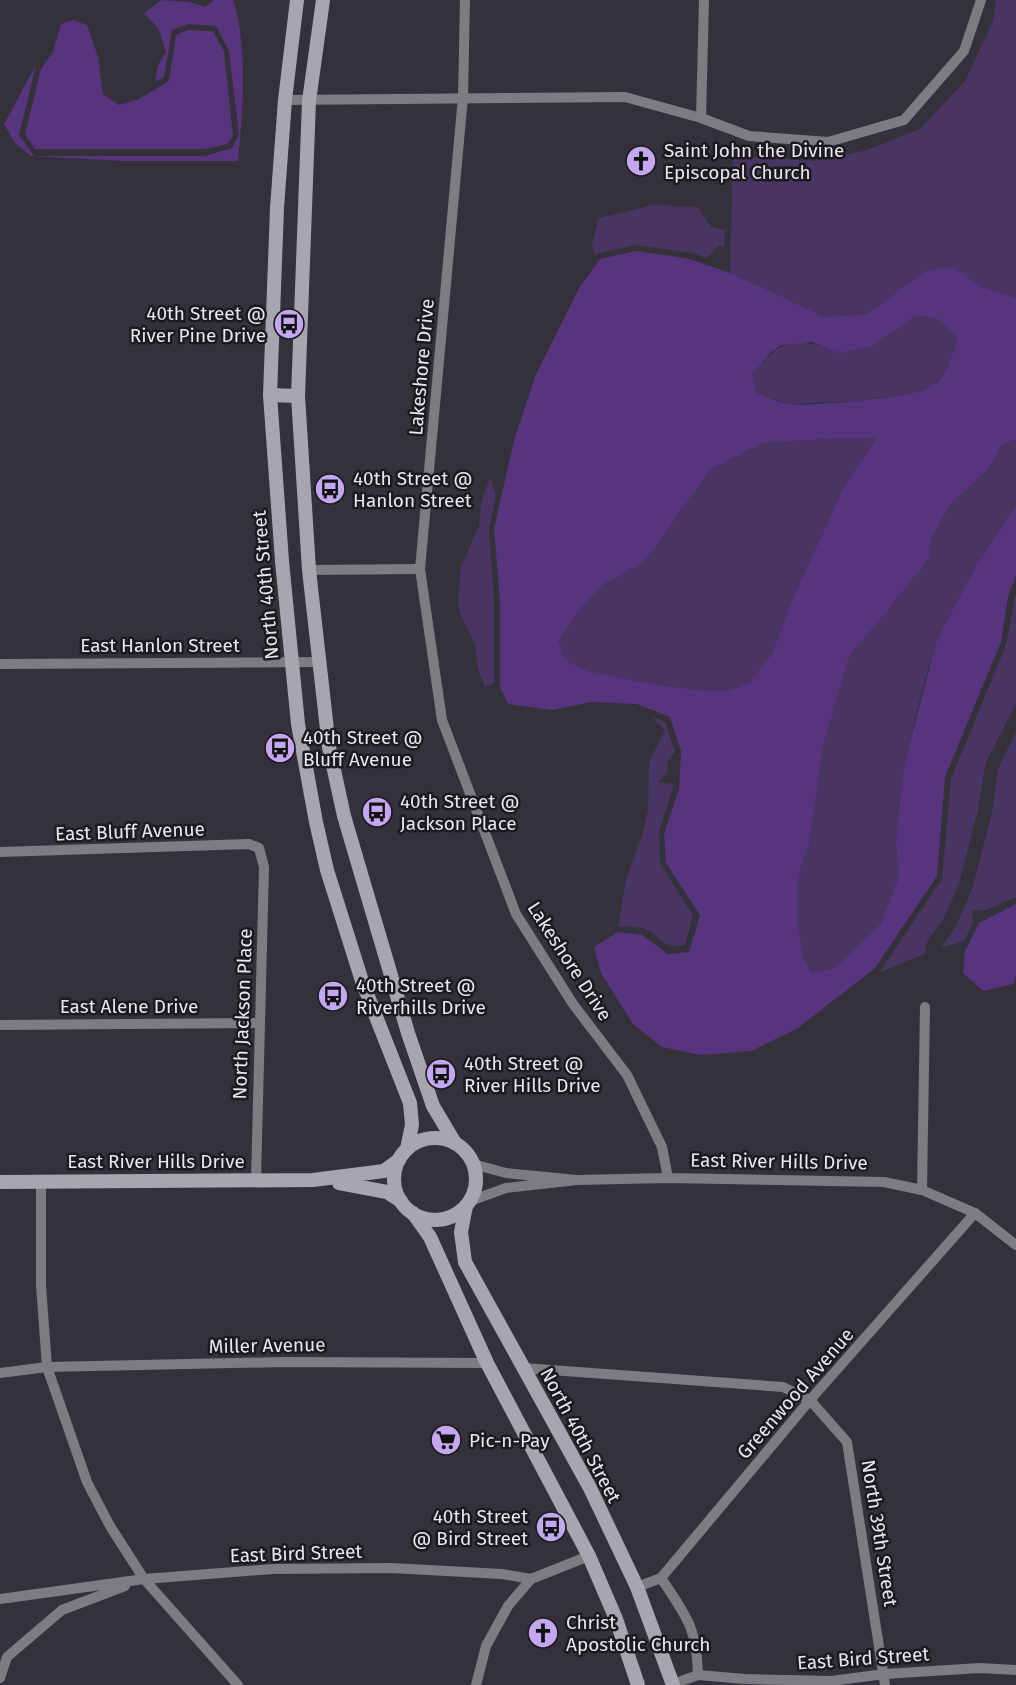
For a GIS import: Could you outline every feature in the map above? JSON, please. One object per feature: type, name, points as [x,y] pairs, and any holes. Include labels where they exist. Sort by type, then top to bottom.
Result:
[{"type":"main road","name":"North 40th Street","points":[[297,0],[285,100],[277,208],[270,395],[291,661],[298,724],[327,870],[362,981],[410,1103],[412,1125],[403,1154]]},
{"type":"main road","points":[[323,0],[309,101],[298,396],[309,570],[330,747],[344,816],[408,1033],[433,1106],[455,1143],[464,1150],[473,1164],[477,1177],[476,1187],[468,1204],[453,1216],[440,1220],[426,1219],[413,1213]]},
{"type":"main road","points":[[270,395],[298,396]]},
{"type":"main road","points":[[455,1143],[432,1138],[420,1141],[403,1154],[394,1179],[401,1201],[430,1237],[443,1261],[487,1363],[589,1556],[616,1619],[638,1685]]},
{"type":"main road","name":"East River Hills Drive","points":[[0,1182],[313,1180],[384,1171],[403,1154]]},
{"type":"main road","name":"East River Hills Drive","points":[[313,1180],[387,1192],[401,1201]]},
{"type":"main road","name":"North 40th Street","points":[[468,1204],[461,1232],[465,1262],[590,1488],[637,1587],[673,1684]]},
{"type":"street","name":"Lakeshore Drive","points":[[465,0],[463,97],[420,569],[442,720],[516,914],[573,1004],[627,1075],[662,1147],[668,1178]]},
{"type":"street","points":[[701,118],[705,0]]},
{"type":"street","points":[[285,100],[625,97],[701,118],[749,136],[828,142],[904,120],[964,51],[981,0]]},
{"type":"street","points":[[309,570],[420,569]]},
{"type":"street","name":"East Hanlon Street","points":[[0,664],[320,662]]},
{"type":"street","name":"East Bluff Avenue","points":[[0,852],[249,844],[260,848]]},
{"type":"street","name":"North Jackson Place","points":[[256,1180],[264,867],[260,848]]},
{"type":"street","points":[[922,1190],[925,1007]]},
{"type":"street","name":"East Alene Drive","points":[[0,1025],[258,1023]]},
{"type":"street","name":"East River Hills Drive","points":[[473,1164],[506,1173],[577,1180]]},
{"type":"street","name":"East River Hills Drive","points":[[468,1204],[506,1188],[577,1180],[668,1178],[884,1182],[922,1190],[975,1213],[1016,1245]]},
{"type":"street","points":[[41,1181],[41,1285],[47,1367],[87,1482],[110,1526],[144,1579],[238,1685]]},
{"type":"street","name":"Greenwood Avenue","points":[[637,1587],[661,1578],[810,1400],[975,1213]]},
{"type":"street","name":"Miller Avenue","points":[[0,1373],[47,1367],[284,1362],[487,1363]]},
{"type":"street","points":[[523,1368],[783,1387],[810,1400]]},
{"type":"street","name":"North 39th Street","points":[[810,1400],[847,1442],[885,1679]]},
{"type":"street","points":[[476,1685],[486,1646],[508,1606],[531,1579],[589,1556]]},
{"type":"street","name":"East Bird Street","points":[[0,1599],[144,1579],[273,1569],[391,1568],[502,1574],[531,1579]]},
{"type":"street","points":[[661,1578],[691,1623],[698,1651],[698,1675]]},
{"type":"street","points":[[0,1678],[7,1657],[62,1610],[144,1579]]},
{"type":"street","name":"East Bird Street","points":[[673,1684],[698,1675],[831,1681],[885,1679],[980,1668],[1016,1670]]},
{"type":"shaded area","points":[[162,0],[189,2],[205,7],[214,0],[233,0],[241,37],[242,58],[243,101],[238,161],[124,161],[31,156],[15,143],[4,124],[36,65],[19,135],[34,156],[205,156],[232,148],[239,135],[229,51],[216,26],[188,24],[172,30],[164,77],[155,82],[158,65],[166,52],[158,28],[144,13]]},
{"type":"shaded area","points":[[996,0],[1016,0],[1016,298],[982,287],[953,268],[927,270],[867,314],[824,317],[730,273],[733,149],[748,157],[815,161],[867,150],[920,129],[965,81],[993,21]]},
{"type":"shaded area","points":[[73,20],[87,25],[98,57],[103,94],[119,105],[139,99],[169,81],[176,35],[188,30],[213,31],[224,52],[233,136],[227,144],[205,149],[35,149],[25,134],[41,69],[53,52],[61,24]]},
{"type":"shaded area","points":[[653,205],[698,207],[711,227],[725,230],[724,248],[719,245],[707,258],[692,253],[636,245],[595,256],[592,244],[599,218]]},
{"type":"shaded area","points":[[636,251],[690,259],[730,273],[825,317],[867,314],[927,270],[953,267],[982,287],[1016,298],[1016,439],[1001,446],[989,468],[948,507],[931,540],[929,559],[849,657],[823,747],[809,845],[798,876],[798,924],[803,957],[811,973],[835,968],[881,923],[898,879],[896,840],[904,765],[937,639],[974,570],[1016,506],[1016,575],[1008,597],[1001,642],[945,777],[937,876],[875,968],[798,1028],[751,1051],[701,1055],[662,1047],[633,1024],[601,973],[594,947],[618,932],[642,935],[668,954],[689,952],[700,915],[666,863],[664,834],[679,789],[681,751],[670,717],[637,704],[592,702],[552,710],[508,704],[500,687],[500,601],[494,529],[514,440],[536,374],[579,288],[600,259]],"holes":[[[916,315],[938,319],[957,337],[950,363],[934,385],[887,397],[799,405],[780,402],[757,393],[752,375],[770,353],[781,345],[811,342],[839,353],[872,346]],[[877,438],[845,484],[794,596],[772,654],[750,682],[729,691],[697,690],[589,671],[566,661],[558,641],[582,607],[604,584],[644,562],[710,470],[762,443]]]},
{"type":"shaded area","points":[[916,315],[938,319],[957,337],[953,359],[933,387],[856,401],[789,404],[757,393],[752,375],[781,347],[800,342],[840,353]]},
{"type":"shaded area","points":[[878,438],[845,484],[794,596],[772,654],[751,682],[729,691],[697,690],[589,671],[566,661],[557,641],[582,607],[604,584],[644,562],[710,470],[762,443]]},
{"type":"shaded area","points":[[1016,439],[1016,506],[974,570],[937,639],[922,691],[904,765],[896,840],[898,879],[881,923],[835,968],[811,973],[803,957],[798,924],[798,876],[809,845],[823,747],[849,657],[929,559],[931,540],[948,507],[989,468],[1001,446]]},
{"type":"shaded area","points":[[490,477],[496,495],[489,528],[494,601],[494,683],[485,687],[478,668],[475,644],[461,616],[458,602],[461,567],[479,526],[481,503]]},
{"type":"shaded area","points":[[1016,593],[1016,704],[986,762],[978,809],[959,884],[944,918],[927,942],[925,954],[880,972],[942,879],[951,779],[1006,645]]},
{"type":"shaded area","points":[[652,717],[665,722],[675,752],[668,760],[667,773],[658,782],[674,784],[659,832],[660,863],[693,916],[685,945],[671,946],[642,928],[618,926],[626,880],[648,810],[649,762],[665,730]]},
{"type":"shaded area","points":[[1016,732],[1016,897],[986,910],[972,911],[973,923],[964,941],[941,948],[956,926],[972,889],[992,813],[998,769]]},
{"type":"shaded area","points":[[1016,904],[1016,976],[1013,984],[983,991],[963,973],[965,951],[979,923]]},
{"type":"place","name":"Saint John the Divine Episcopal Church","points":[[641,161]]},
{"type":"place","name":"40th Street @ River Pine Drive","points":[[289,324]]},
{"type":"place","name":"40th Street @ Hanlon Street","points":[[330,489]]},
{"type":"place","name":"40th Street @ Bluff Avenue","points":[[280,748]]},
{"type":"place","name":"40th Street @ Jackson Place","points":[[377,812]]},
{"type":"place","name":"40th Street @ Riverhills Drive","points":[[333,996]]},
{"type":"place","name":"40th Street @ River Hills Drive","points":[[441,1074]]},
{"type":"place","name":"Pic-n-Pay","points":[[446,1440]]},
{"type":"place","name":"40th Street @ Bird Street","points":[[551,1527]]},
{"type":"place","name":"Christ Apostolic Church","points":[[543,1633]]}]
